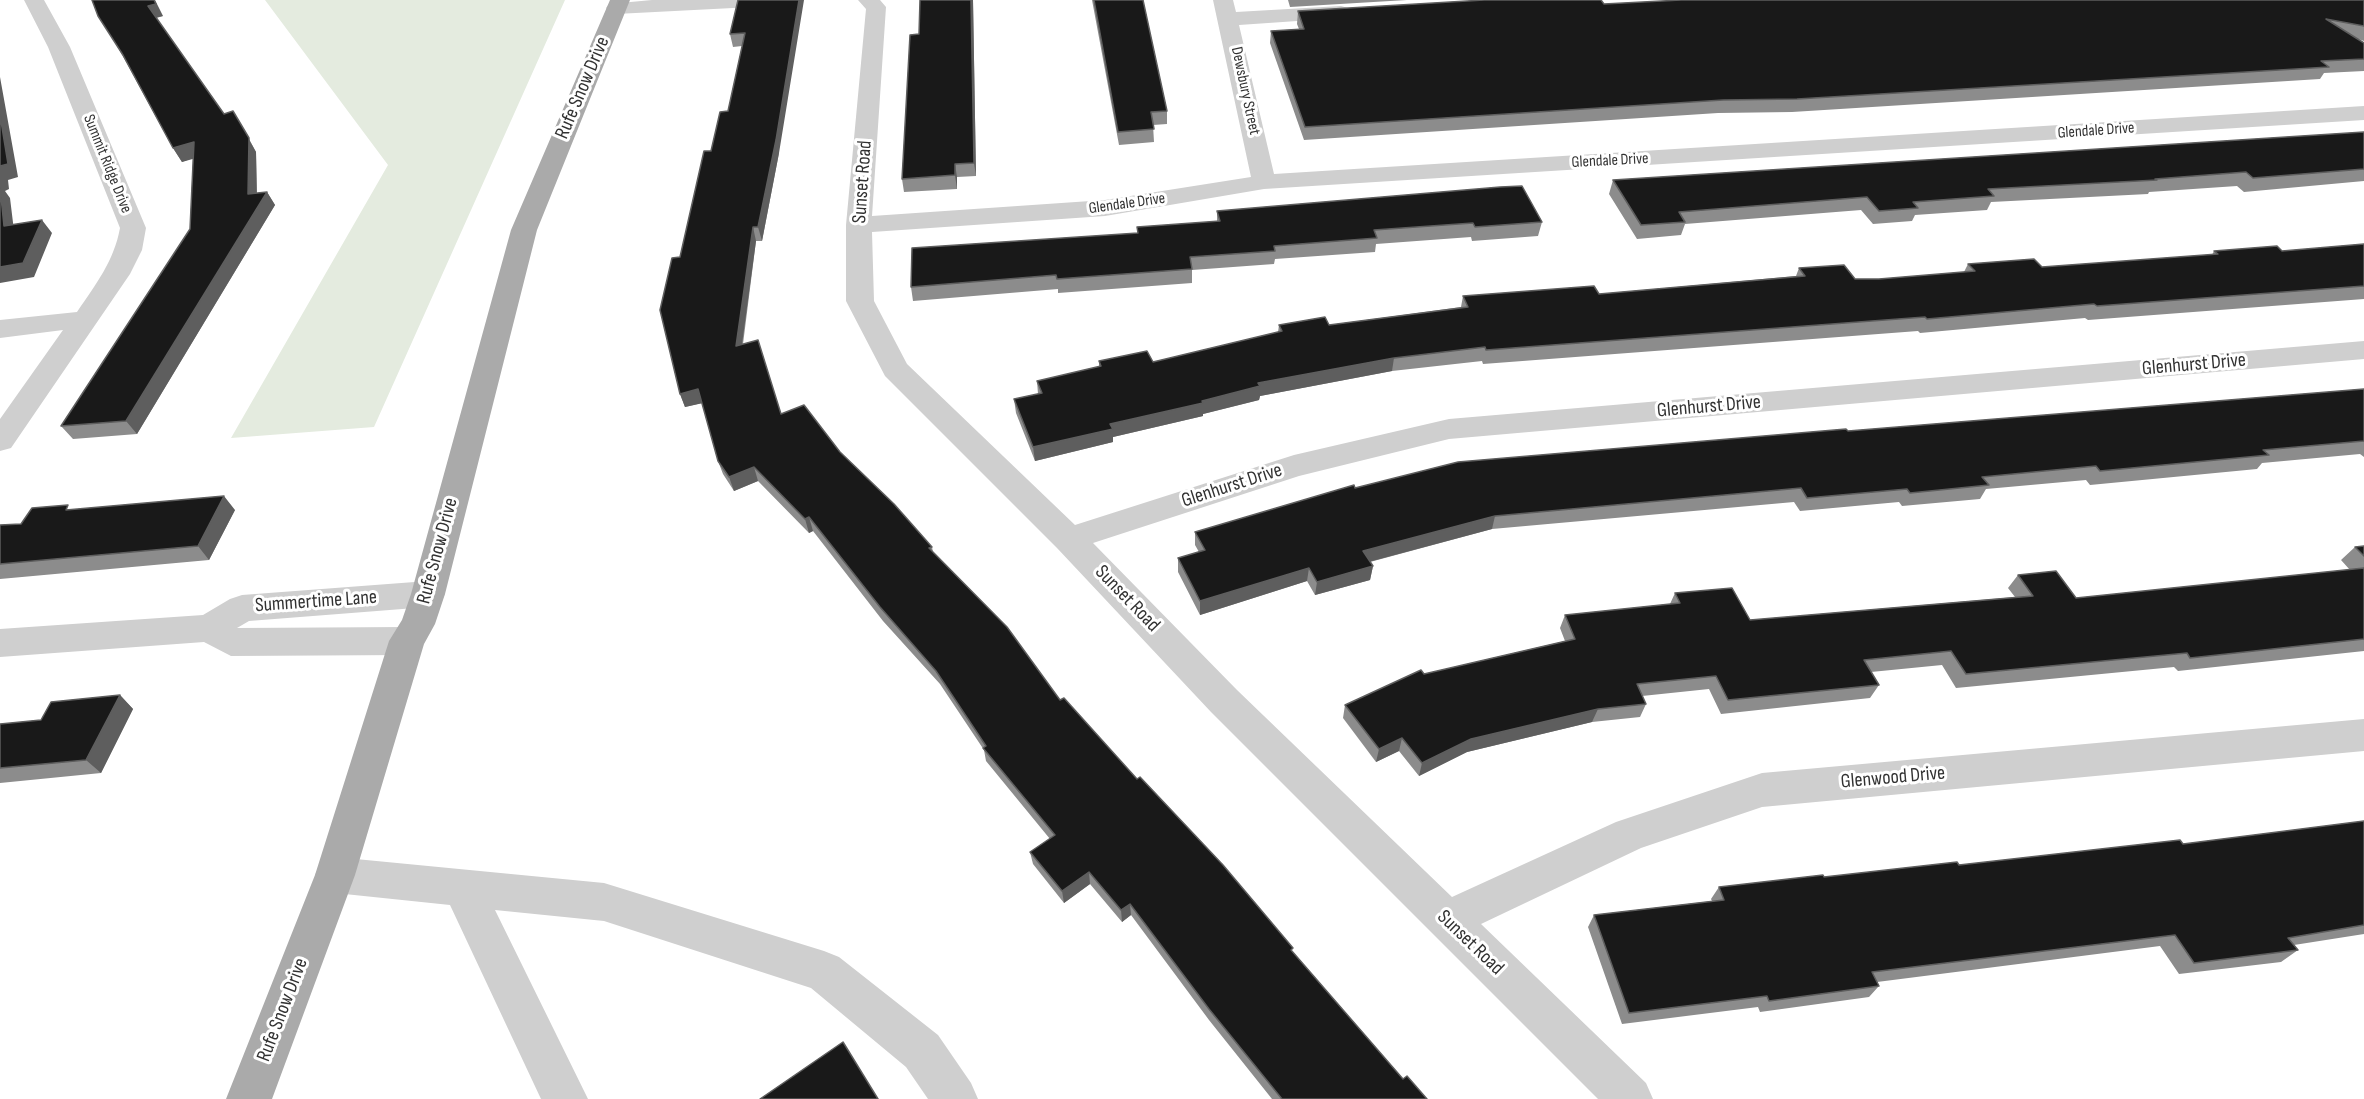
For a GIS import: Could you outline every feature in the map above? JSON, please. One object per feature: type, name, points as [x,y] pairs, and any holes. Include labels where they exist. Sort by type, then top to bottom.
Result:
[{"type":"main road","name":"Rufe Snow Drive","points":[[249,1099],[335,875],[407,641],[418,624],[428,594],[524,230],[618,4]]},
{"type":"street","name":"Summit Ridge Drive","points":[[0,441],[117,274],[129,250],[133,228],[59,47],[34,0]]},
{"type":"street","points":[[618,4],[772,0]]},
{"type":"street","name":"Sunset Road","points":[[868,0],[876,7],[859,225],[860,301],[895,369],[1069,539],[1224,701],[1630,1099]]},
{"type":"street","points":[[1226,10],[1360,11]]},
{"type":"street","name":"Dewsbury Street","points":[[1226,10],[1264,182]]},
{"type":"street","name":"Glendale Drive","points":[[859,225],[1105,208],[1264,182],[2364,113]]},
{"type":"street","points":[[0,329],[87,319]]},
{"type":"street","name":"Glenhurst Drive","points":[[1069,539],[1294,466],[1449,429],[2364,350]]},
{"type":"street","name":"Summertime Lane","points":[[0,643],[210,628],[242,608],[428,594]]},
{"type":"street","name":"Summertime Lane","points":[[210,628],[231,642],[407,641]]},
{"type":"street","name":"Glenwood Drive","points":[[1447,920],[1630,834],[1762,790],[2364,735]]},
{"type":"street","points":[[335,875],[604,902],[824,972],[922,1051],[955,1099]]},
{"type":"street","points":[[463,888],[565,1099]]},
{"type":"shaded area","points":[[265,0],[565,0],[374,427],[231,438],[388,165]]},
{"type":"building","points":[[92,0],[154,0],[156,4],[148,6],[224,114],[233,111],[249,138],[248,194],[267,192],[126,421],[61,426],[190,229],[194,142],[173,148],[123,55],[98,16]]},
{"type":"building","points":[[738,0],[799,0],[776,140],[758,227],[753,227],[736,346],[758,340],[781,414],[804,405],[840,452],[894,504],[932,547],[929,548],[1007,627],[1060,700],[1064,698],[1137,779],[1140,777],[1223,865],[1293,948],[1291,950],[1403,1079],[1407,1076],[1427,1099],[1282,1099],[1209,1009],[1130,904],[1121,910],[1089,872],[1062,891],[1030,852],[1055,835],[983,748],[986,746],[936,671],[880,607],[809,517],[805,519],[754,467],[729,477],[718,461],[698,389],[680,394],[660,310],[672,258],[680,257],[704,151],[711,151],[720,112],[728,111],[745,33],[730,34]]},
{"type":"building","points":[[920,0],[971,0],[974,163],[955,164],[955,175],[902,179],[910,35],[919,34]]},
{"type":"building","points":[[1094,0],[1143,0],[1167,111],[1151,112],[1154,129],[1118,132]]},
{"type":"building","points":[[1484,0],[1601,0],[1604,4],[1681,0],[2364,0],[2364,26],[2326,19],[2364,43],[2364,59],[2321,61],[2329,67],[1797,99],[1723,100],[1305,127],[1271,31],[1304,29],[1298,11]]},
{"type":"building","points":[[0,115],[8,164],[0,166]]},
{"type":"building","points":[[2364,132],[2364,169],[2253,178],[2246,172],[2155,179],[2157,180],[1988,189],[1994,196],[1913,202],[1918,208],[1879,211],[1867,197],[1679,212],[1685,222],[1641,225],[1613,180]]},
{"type":"building","points":[[1522,186],[1542,222],[1475,227],[1473,223],[1374,230],[1377,238],[1274,246],[1275,251],[1190,257],[1192,269],[1057,279],[1056,275],[911,287],[912,248],[1138,233],[1137,227],[1220,221],[1217,211]]},
{"type":"building","points":[[0,187],[4,226],[42,220],[23,263],[0,267]]},
{"type":"building","points":[[2364,244],[2364,286],[1486,350],[1485,347],[1394,358],[1258,383],[1260,386],[1202,401],[1203,403],[1110,424],[1113,429],[1033,447],[1014,399],[1042,393],[1037,381],[1101,366],[1099,361],[1147,351],[1153,362],[1282,331],[1279,325],[1325,317],[1329,325],[1468,307],[1463,296],[1594,286],[1599,294],[1805,276],[1799,268],[1844,265],[1855,279],[1879,279],[1975,271],[1968,264],[2034,259],[2042,267],[2218,254],[2214,251],[2277,246],[2282,251]]},
{"type":"building","points":[[2364,389],[2364,441],[2263,450],[2269,455],[2100,471],[2096,466],[1982,477],[1989,485],[1910,493],[1907,489],[1807,498],[1801,488],[1495,516],[1363,551],[1373,566],[1317,582],[1309,568],[1200,601],[1178,558],[1205,550],[1195,532],[1354,485],[1355,488],[1458,462]]},
{"type":"building","points":[[224,496],[198,546],[0,564],[0,525],[21,524],[32,508],[68,505],[66,510]]},
{"type":"building","points":[[2364,546],[2364,556],[2355,547]]},
{"type":"building","points":[[2364,568],[2364,639],[2190,658],[2187,653],[1966,674],[1951,651],[1864,660],[1879,685],[1728,700],[1716,676],[1637,684],[1646,704],[1598,709],[1471,739],[1422,763],[1402,738],[1379,749],[1345,705],[1421,670],[1424,674],[1575,639],[1565,615],[1680,603],[1675,593],[1732,588],[1750,620],[2033,596],[2018,575],[2056,571],[2076,598]]},
{"type":"building","points":[[120,695],[86,760],[0,768],[0,724],[41,720],[51,702]]},
{"type":"building","points":[[2364,821],[2364,925],[2288,938],[2298,950],[2194,963],[2175,935],[1872,972],[1879,986],[1769,1001],[1767,996],[1629,1013],[1594,915],[1724,900],[1719,887],[1957,862],[1959,865],[2180,840],[2183,844]]},
{"type":"building","points":[[843,1042],[878,1099],[760,1099]]}]
